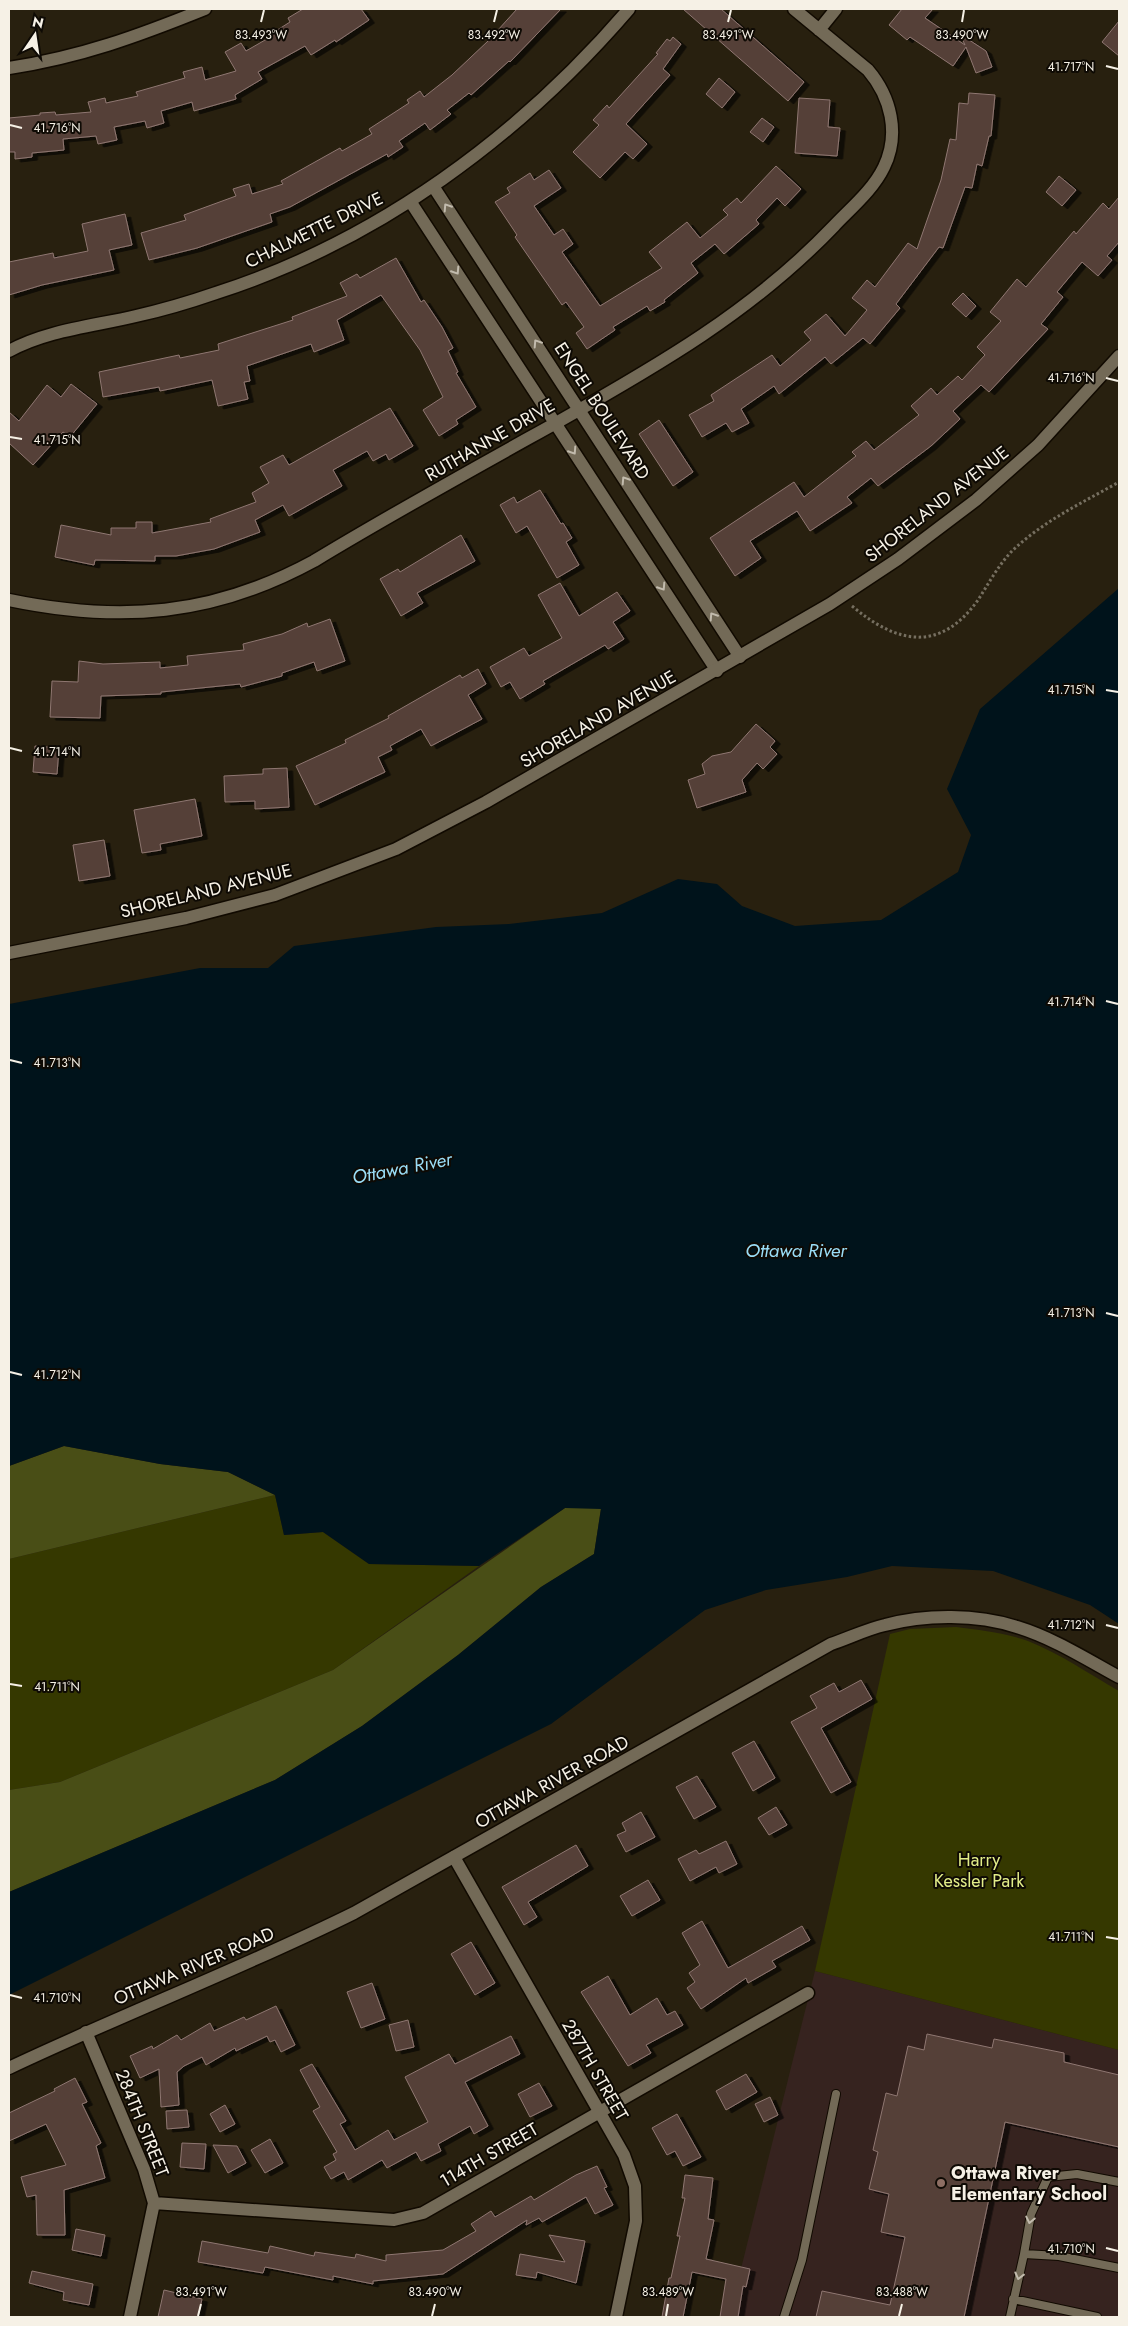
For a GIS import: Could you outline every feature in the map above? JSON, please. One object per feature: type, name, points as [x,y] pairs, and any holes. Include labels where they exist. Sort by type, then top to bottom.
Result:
[{"type":"street","points":[[9,68],[39,64],[107,47],[151,32],[205,9]]},
{"type":"street","name":"CHALMETTE DRIVE","points":[[9,351],[44,337],[138,316],[249,282],[331,245],[433,186],[530,111],[580,64],[629,9]]},
{"type":"street","points":[[794,9],[819,30],[836,9]]},
{"type":"street","name":"RUTHANNE DRIVE","points":[[9,600],[68,611],[126,613],[184,608],[236,595],[274,581],[301,568],[580,410],[682,350],[755,299],[801,259],[878,178],[889,155],[893,126],[890,110],[878,82],[819,30]]},
{"type":"street","name":"ENGEL BOULEVARD","points":[[433,186],[740,657]]},
{"type":"street","points":[[410,201],[717,671]]},
{"type":"street","name":"SHORELAND AVENUE","points":[[9,953],[186,918],[275,895],[396,849],[486,802],[717,671],[842,596],[926,538],[990,488],[1058,424],[1119,356]]},
{"type":"street","name":"OTTAWA RIVER ROAD","points":[[9,2068],[86,2032],[304,1937],[454,1857],[831,1644],[885,1624],[935,1617],[986,1620],[1016,1626],[1040,1635],[1119,1678]]},
{"type":"street","name":"287TH STREET","points":[[454,1857],[624,2155],[635,2186],[636,2221],[616,2317]]},
{"type":"street","name":"114TH STREET","points":[[154,2203],[394,2220],[430,2210],[598,2111],[808,1993]]},
{"type":"street","name":"284TH STREET","points":[[86,2032],[144,2169],[154,2203],[130,2317]]},
{"type":"lane","points":[[784,2317],[802,2260],[836,2094]]},
{"type":"lane","points":[[1010,2317],[1031,2214],[1048,2177],[1077,2174],[1119,2182]]},
{"type":"lane","points":[[1024,2254],[1059,2256],[1119,2268]]},
{"type":"lane","points":[[1013,2299],[1097,2317]]},
{"type":"path","points":[[842,596],[874,622],[906,637],[917,639],[941,633],[962,618],[971,608],[1003,563],[1018,546],[1061,513],[1119,482]]},
{"type":"shaded area","name":"Ottawa River Elementary School","points":[[815,1971],[1119,2050],[1119,2317],[729,2317]]},
{"type":"green space","points":[[64,1446],[160,1464],[228,1472],[275,1495],[9,1559],[9,1466]]},
{"type":"green space","points":[[275,1495],[284,1535],[323,1532],[369,1564],[479,1566],[333,1670],[60,1782],[9,1790],[9,1559]]},
{"type":"green space","points":[[565,1508],[601,1508],[594,1554],[541,1587],[458,1655],[362,1726],[275,1780],[9,1892],[9,1790],[60,1782],[333,1670]]},
{"type":"green space","name":"Harry Kessler Park","points":[[956,1627],[1001,1634],[1028,1641],[1063,1658],[1119,1691],[1119,2050],[815,1971],[890,1634],[910,1629]]},
{"type":"water","name":"Ottawa River","points":[[1119,588],[1119,1624],[1090,1605],[993,1571],[892,1566],[847,1577],[766,1590],[705,1610],[551,1724],[9,1995],[9,1892],[275,1780],[362,1726],[458,1655],[541,1587],[594,1554],[601,1509],[565,1508],[479,1566],[369,1564],[323,1532],[284,1535],[275,1495],[228,1472],[160,1464],[64,1446],[9,1466],[9,1004],[200,968],[268,968],[294,946],[436,927],[509,924],[602,913],[678,879],[717,884],[742,906],[795,926],[881,920],[958,872],[971,835],[947,789],[980,709]]},
{"type":"building","points":[[303,9],[361,9],[369,20],[336,42],[335,40],[311,55],[305,46],[258,72],[262,79],[235,95],[236,99],[194,111],[192,102],[161,111],[164,123],[147,128],[145,121],[114,127],[117,140],[98,144],[96,136],[63,139],[64,150],[32,153],[32,157],[15,159],[15,152],[9,152],[9,118],[40,115],[40,113],[55,112],[56,115],[91,112],[88,102],[105,98],[106,103],[138,96],[136,92],[185,78],[183,72],[202,67],[205,80],[236,71],[225,52],[241,43],[246,51],[272,36],[271,34],[290,22],[288,18]]},
{"type":"building","points":[[517,9],[561,9],[510,62],[471,95],[469,93],[447,110],[451,114],[430,130],[425,123],[399,141],[403,147],[388,157],[387,154],[290,207],[270,214],[272,222],[197,248],[149,260],[141,233],[186,220],[184,215],[236,196],[233,189],[249,184],[252,194],[283,184],[281,181],[340,148],[342,151],[372,134],[369,129],[409,103],[407,100],[420,91],[424,97],[452,75],[488,41]]},
{"type":"building","points":[[683,9],[721,9],[804,82],[788,101]]},
{"type":"building","points":[[902,9],[933,9],[925,18],[965,45],[960,34],[986,51],[992,67],[976,73],[966,47],[953,66],[910,37],[907,40],[889,25]]},
{"type":"building","points":[[1119,21],[1119,56],[1102,42]]},
{"type":"building","points":[[673,37],[681,44],[663,69],[670,75],[626,124],[647,144],[633,159],[625,152],[600,178],[573,152],[599,125],[593,120],[607,105],[609,108],[658,54],[656,53],[667,39],[670,41]]},
{"type":"building","points":[[719,78],[735,92],[722,108],[706,94]]},
{"type":"building","points":[[969,93],[995,95],[991,136],[989,136],[982,166],[977,164],[972,188],[965,187],[943,248],[939,247],[896,304],[900,308],[870,344],[863,338],[831,364],[825,357],[779,394],[774,386],[741,409],[749,423],[732,432],[726,423],[702,437],[689,415],[714,401],[711,395],[772,355],[780,366],[811,340],[804,332],[826,314],[845,336],[867,310],[852,298],[867,280],[875,287],[908,243],[917,249],[941,180],[950,139],[956,140],[959,103],[968,104]]},
{"type":"building","points":[[799,98],[830,100],[828,127],[840,128],[837,156],[795,153]]},
{"type":"building","points":[[762,118],[774,127],[763,142],[750,132]]},
{"type":"building","points":[[776,166],[801,189],[785,206],[777,198],[756,220],[759,224],[724,254],[715,244],[691,263],[698,273],[664,300],[665,302],[650,311],[647,306],[613,327],[615,330],[587,349],[576,333],[584,327],[566,302],[562,305],[515,237],[517,235],[495,202],[510,193],[507,188],[530,173],[534,180],[549,170],[561,188],[534,206],[554,235],[563,229],[573,244],[562,252],[600,306],[662,268],[649,252],[687,222],[700,238],[728,215],[723,210],[737,198],[741,203]]},
{"type":"building","points":[[1059,176],[1076,190],[1062,206],[1046,192]]},
{"type":"building","points":[[1119,197],[1119,242],[1107,256],[1112,260],[1098,276],[1082,262],[1057,292],[1063,297],[1041,324],[1048,329],[989,392],[981,385],[953,411],[960,419],[931,446],[878,486],[871,478],[847,497],[852,503],[810,531],[797,511],[750,541],[761,558],[735,576],[710,538],[794,482],[804,497],[856,456],[852,452],[866,441],[874,450],[919,415],[911,406],[931,388],[937,395],[958,376],[962,380],[985,355],[977,347],[1001,321],[990,312],[1017,279],[1026,287],[1074,231],[1076,234],[1103,203],[1109,209]]},
{"type":"building","points":[[125,214],[132,245],[109,250],[114,270],[42,285],[9,295],[9,262],[53,253],[54,258],[88,251],[82,224]]},
{"type":"building","points":[[396,258],[421,302],[424,300],[442,327],[453,348],[448,351],[458,372],[456,373],[476,407],[456,420],[458,424],[439,436],[423,410],[443,397],[420,350],[381,295],[337,320],[344,340],[314,352],[311,344],[247,366],[250,381],[244,382],[248,399],[218,406],[212,380],[160,391],[159,387],[103,397],[99,372],[179,355],[180,358],[219,350],[218,344],[293,320],[292,317],[347,296],[340,283],[357,274],[360,278]]},
{"type":"building","points":[[963,293],[976,306],[966,317],[952,304]]},
{"type":"building","points":[[71,384],[97,404],[70,437],[63,432],[33,465],[9,443],[9,412],[19,421],[47,385],[61,397]]},
{"type":"building","points":[[390,408],[413,446],[389,460],[386,454],[373,461],[367,451],[333,470],[342,486],[289,516],[283,505],[255,520],[260,532],[214,549],[176,556],[155,556],[155,561],[95,560],[94,565],[55,557],[61,525],[111,535],[111,528],[136,528],[136,522],[152,522],[152,533],[211,522],[210,519],[256,502],[252,493],[269,483],[260,467],[283,455],[289,465]]},
{"type":"building","points":[[659,420],[693,472],[673,486],[639,434]]},
{"type":"building","points":[[540,490],[572,538],[566,542],[579,565],[557,578],[527,526],[516,533],[500,505],[514,497],[517,503]]},
{"type":"building","points":[[461,535],[475,561],[417,593],[423,603],[401,616],[380,579],[398,569],[400,572]]},
{"type":"building","points":[[560,583],[579,616],[617,592],[630,611],[613,622],[624,639],[608,649],[605,645],[543,681],[545,684],[520,699],[510,682],[501,687],[490,667],[524,648],[529,656],[562,638],[538,595]]},
{"type":"building","points":[[330,619],[345,661],[317,671],[314,662],[282,673],[282,676],[241,687],[240,684],[161,692],[161,694],[101,696],[100,718],[50,717],[52,681],[78,682],[79,661],[103,664],[160,662],[160,668],[188,665],[187,656],[244,650],[243,644],[282,634],[307,623],[308,627]]},
{"type":"building","points":[[478,669],[486,684],[468,695],[482,719],[431,746],[421,729],[390,746],[392,750],[378,757],[385,772],[315,805],[296,766],[346,743],[345,740],[389,718],[388,716],[460,675],[462,678]]},
{"type":"building","points":[[756,724],[775,741],[770,747],[777,754],[763,769],[757,763],[742,780],[746,792],[697,808],[688,780],[705,774],[702,764],[712,756],[731,752]]},
{"type":"building","points":[[35,746],[59,748],[57,774],[33,772]]},
{"type":"building","points":[[287,768],[289,807],[255,809],[255,801],[225,802],[224,776],[263,774],[263,769]]},
{"type":"building","points":[[195,799],[202,836],[160,844],[161,850],[142,853],[134,810]]},
{"type":"building","points":[[104,840],[110,876],[79,881],[73,845]]},
{"type":"building","points":[[861,1680],[872,1699],[821,1728],[851,1782],[831,1793],[791,1722],[817,1708],[810,1696],[834,1683],[839,1692]]},
{"type":"building","points":[[754,1741],[775,1778],[753,1791],[732,1753]]},
{"type":"building","points":[[697,1776],[716,1807],[694,1819],[676,1787]]},
{"type":"building","points":[[776,1807],[787,1825],[769,1835],[758,1818]]},
{"type":"building","points":[[641,1812],[655,1837],[626,1852],[617,1835],[626,1831],[622,1823]]},
{"type":"building","points":[[726,1841],[737,1864],[719,1873],[716,1867],[690,1881],[678,1859],[696,1850],[699,1854]]},
{"type":"building","points":[[576,1845],[588,1866],[528,1902],[537,1917],[524,1925],[502,1887]]},
{"type":"building","points":[[648,1880],[660,1900],[632,1916],[620,1896]]},
{"type":"building","points":[[702,1921],[728,1968],[802,1926],[810,1940],[772,1961],[776,1967],[748,1983],[746,1978],[701,2009],[687,1988],[695,1982],[689,1973],[700,1965],[682,1933]]},
{"type":"building","points":[[471,1942],[495,1983],[475,1995],[451,1954]]},
{"type":"building","points":[[608,1976],[630,2015],[657,1998],[667,2015],[675,2011],[683,2025],[646,2045],[651,2053],[628,2066],[581,1992]]},
{"type":"building","points":[[372,1983],[385,2019],[361,2028],[347,1992]]},
{"type":"building","points":[[276,2006],[295,2045],[281,2052],[275,2040],[270,2042],[267,2036],[236,2051],[235,2048],[206,2065],[202,2057],[184,2066],[177,2072],[179,2105],[161,2107],[159,2069],[140,2078],[130,2056],[152,2046],[153,2049],[177,2035],[181,2040],[210,2023],[214,2031],[244,2017],[246,2020]]},
{"type":"building","points":[[408,2020],[414,2047],[396,2051],[389,2025]]},
{"type":"building","points":[[927,2034],[992,2048],[994,2039],[1064,2053],[1064,2062],[1119,2075],[1119,2147],[1005,2122],[964,2317],[816,2317],[822,2291],[890,2305],[905,2237],[881,2232],[889,2194],[869,2189],[878,2152],[873,2150],[886,2093],[897,2096],[908,2046],[924,2050]]},
{"type":"building","points":[[511,2036],[520,2054],[465,2082],[488,2126],[474,2134],[470,2126],[438,2144],[441,2151],[421,2161],[416,2152],[387,2168],[382,2160],[348,2180],[344,2172],[331,2179],[324,2167],[336,2160],[333,2154],[337,2152],[313,2111],[320,2107],[300,2070],[312,2064],[346,2121],[340,2124],[355,2150],[388,2130],[394,2140],[428,2122],[405,2077],[449,2054],[455,2064]]},
{"type":"building","points":[[746,2074],[757,2092],[726,2110],[716,2091]]},
{"type":"building","points":[[75,2078],[87,2102],[82,2104],[101,2143],[96,2146],[105,2178],[64,2190],[65,2235],[37,2235],[36,2195],[27,2197],[21,2177],[66,2165],[46,2124],[9,2141],[9,2113],[55,2091],[54,2089]]},
{"type":"building","points":[[539,2083],[552,2106],[530,2117],[518,2094]]},
{"type":"building","points":[[770,2097],[778,2115],[764,2122],[755,2104]]},
{"type":"building","points":[[225,2105],[235,2124],[220,2132],[210,2114]]},
{"type":"building","points":[[187,2110],[189,2127],[167,2129],[166,2111]]},
{"type":"building","points":[[677,2114],[701,2157],[683,2166],[675,2151],[667,2155],[652,2128]]},
{"type":"building","points":[[270,2139],[283,2163],[265,2173],[251,2150]]},
{"type":"building","points":[[182,2143],[206,2144],[204,2169],[180,2167]]},
{"type":"building","points":[[213,2145],[237,2146],[246,2163],[228,2173]]},
{"type":"building","points":[[597,2166],[607,2187],[604,2188],[613,2205],[595,2214],[586,2197],[542,2222],[539,2218],[526,2225],[527,2220],[443,2274],[373,2281],[373,2284],[333,2276],[333,2280],[265,2267],[263,2273],[198,2262],[202,2241],[268,2253],[270,2246],[314,2256],[315,2252],[355,2258],[356,2254],[386,2261],[386,2255],[443,2250],[476,2231],[471,2224],[491,2211],[495,2217],[531,2196],[534,2200],[576,2175]]},
{"type":"building","points":[[685,2175],[713,2178],[708,2219],[714,2220],[706,2259],[750,2269],[746,2287],[743,2286],[738,2317],[720,2317],[726,2279],[692,2272],[683,2317],[662,2317],[669,2278],[671,2278],[680,2236],[677,2236],[685,2198],[682,2198]]},
{"type":"building","points":[[76,2229],[105,2235],[101,2256],[72,2250]]},
{"type":"building","points":[[549,2235],[585,2241],[576,2283],[537,2272],[536,2278],[516,2275],[520,2254],[565,2262]]},
{"type":"building","points":[[32,2271],[93,2284],[89,2305],[63,2300],[64,2292],[29,2283]]},
{"type":"building","points":[[164,2290],[202,2299],[198,2317],[158,2317]]},
{"type":"place","name":"Ottawa River Elementary School","points":[[941,2183]]}]
